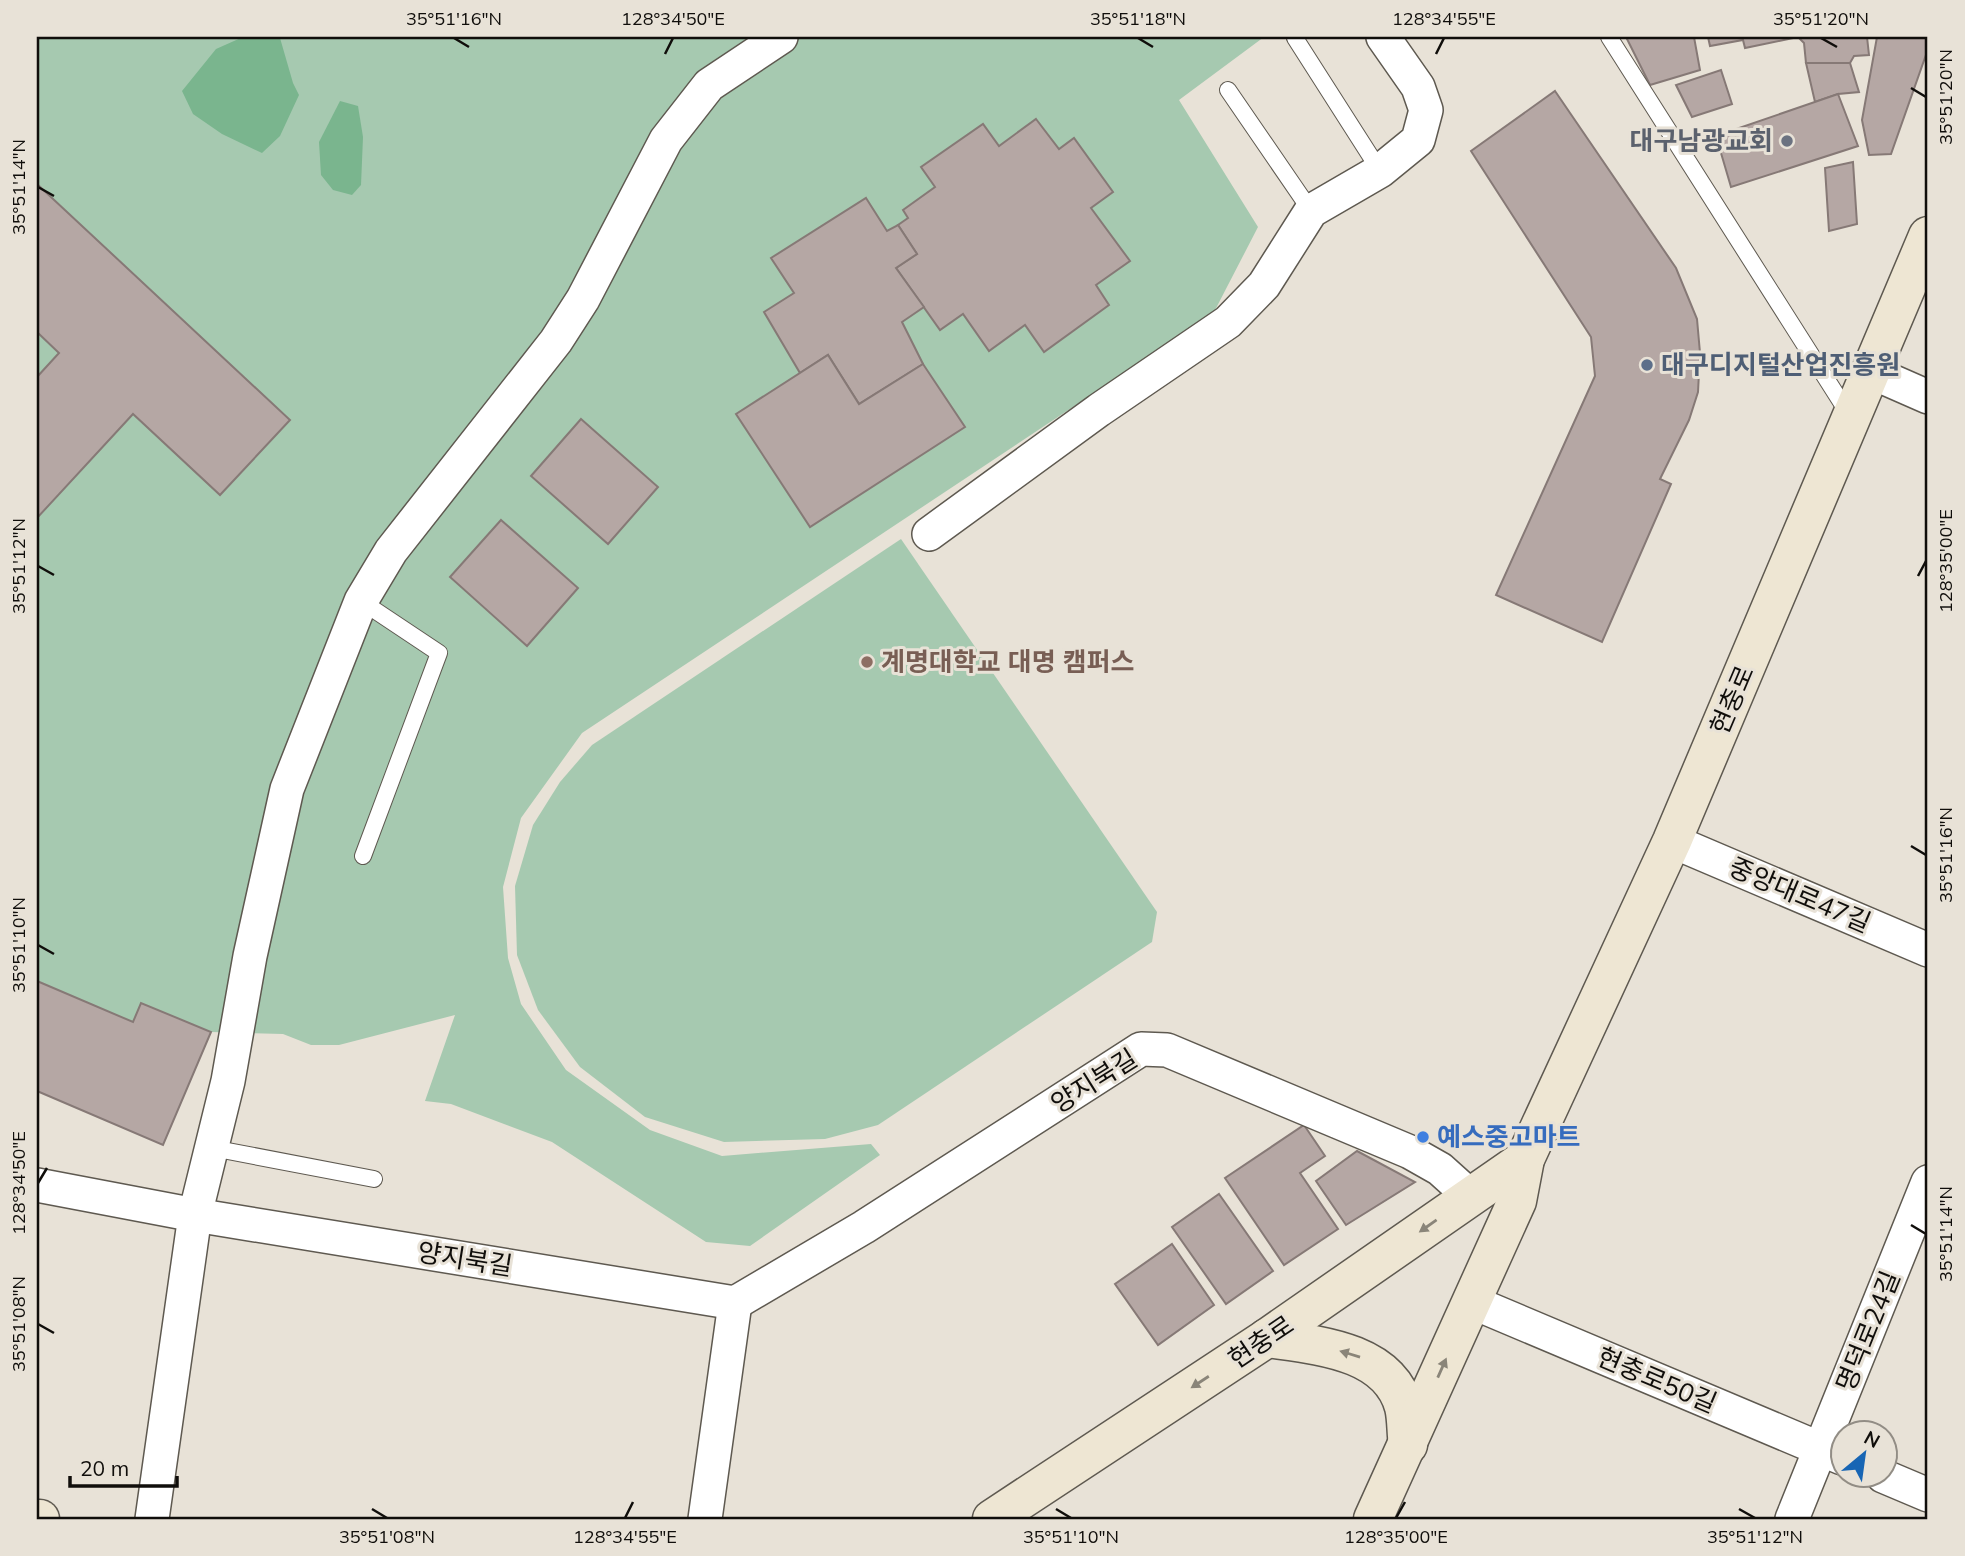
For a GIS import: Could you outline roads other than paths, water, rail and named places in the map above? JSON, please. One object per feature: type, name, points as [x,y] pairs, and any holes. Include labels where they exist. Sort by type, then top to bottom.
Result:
[{"type":"main road","name":"현충로","points":[[1373,1519],[1517,1201],[1525,1159],[1672,841],[1928,236]]},
{"type":"main road","name":"현충로","points":[[992,1519],[1267,1338],[1525,1159]]},
{"type":"main road","points":[[1267,1338],[1321,1345],[1362,1358],[1389,1378],[1404,1407],[1408,1445]]},
{"type":"street","points":[[152,1519],[195,1215],[228,1082],[250,956],[287,789],[361,601],[391,551],[556,341],[583,299],[666,141],[709,85],[781,37]]},
{"type":"street","points":[[929,534],[1099,410],[1227,322],[1264,285],[1311,211],[1380,171],[1418,140],[1426,110],[1418,87],[1383,37]]},
{"type":"street","points":[[1871,372],[1928,397]]},
{"type":"street","name":"중앙대로47길","points":[[1672,841],[1928,950]]},
{"type":"street","name":"양지북길","points":[[37,1185],[195,1215],[735,1303],[864,1227],[1141,1049],[1167,1050],[1410,1152],[1440,1169],[1471,1196]]},
{"type":"street","name":"명덕로24길","points":[[1843,1420],[1928,1182]]},
{"type":"street","name":"현충로50길","points":[[1472,1302],[1828,1453]]},
{"type":"street","points":[[705,1519],[735,1303]]},
{"type":"street","name":"명덕로24길","points":[[1792,1519],[1828,1459]]},
{"type":"street","points":[[1898,1482],[1928,1495]]},
{"type":"lane","points":[[1609,37],[1852,418]]},
{"type":"lane","points":[[1295,38],[1380,171]]},
{"type":"lane","points":[[1228,90],[1311,211]]},
{"type":"lane","points":[[361,601],[439,653],[363,856]]},
{"type":"lane","points":[[212,1148],[374,1179]]},
{"type":"place","name":"대구남광교회","points":[[1787,141]]},
{"type":"place","name":"대구디지털산업진흥원","points":[[1647,365]]},
{"type":"place","name":"계명대학교 대명 캠퍼스","points":[[867,662]]},
{"type":"place","name":"예스중고마트","points":[[1423,1137]]}]
